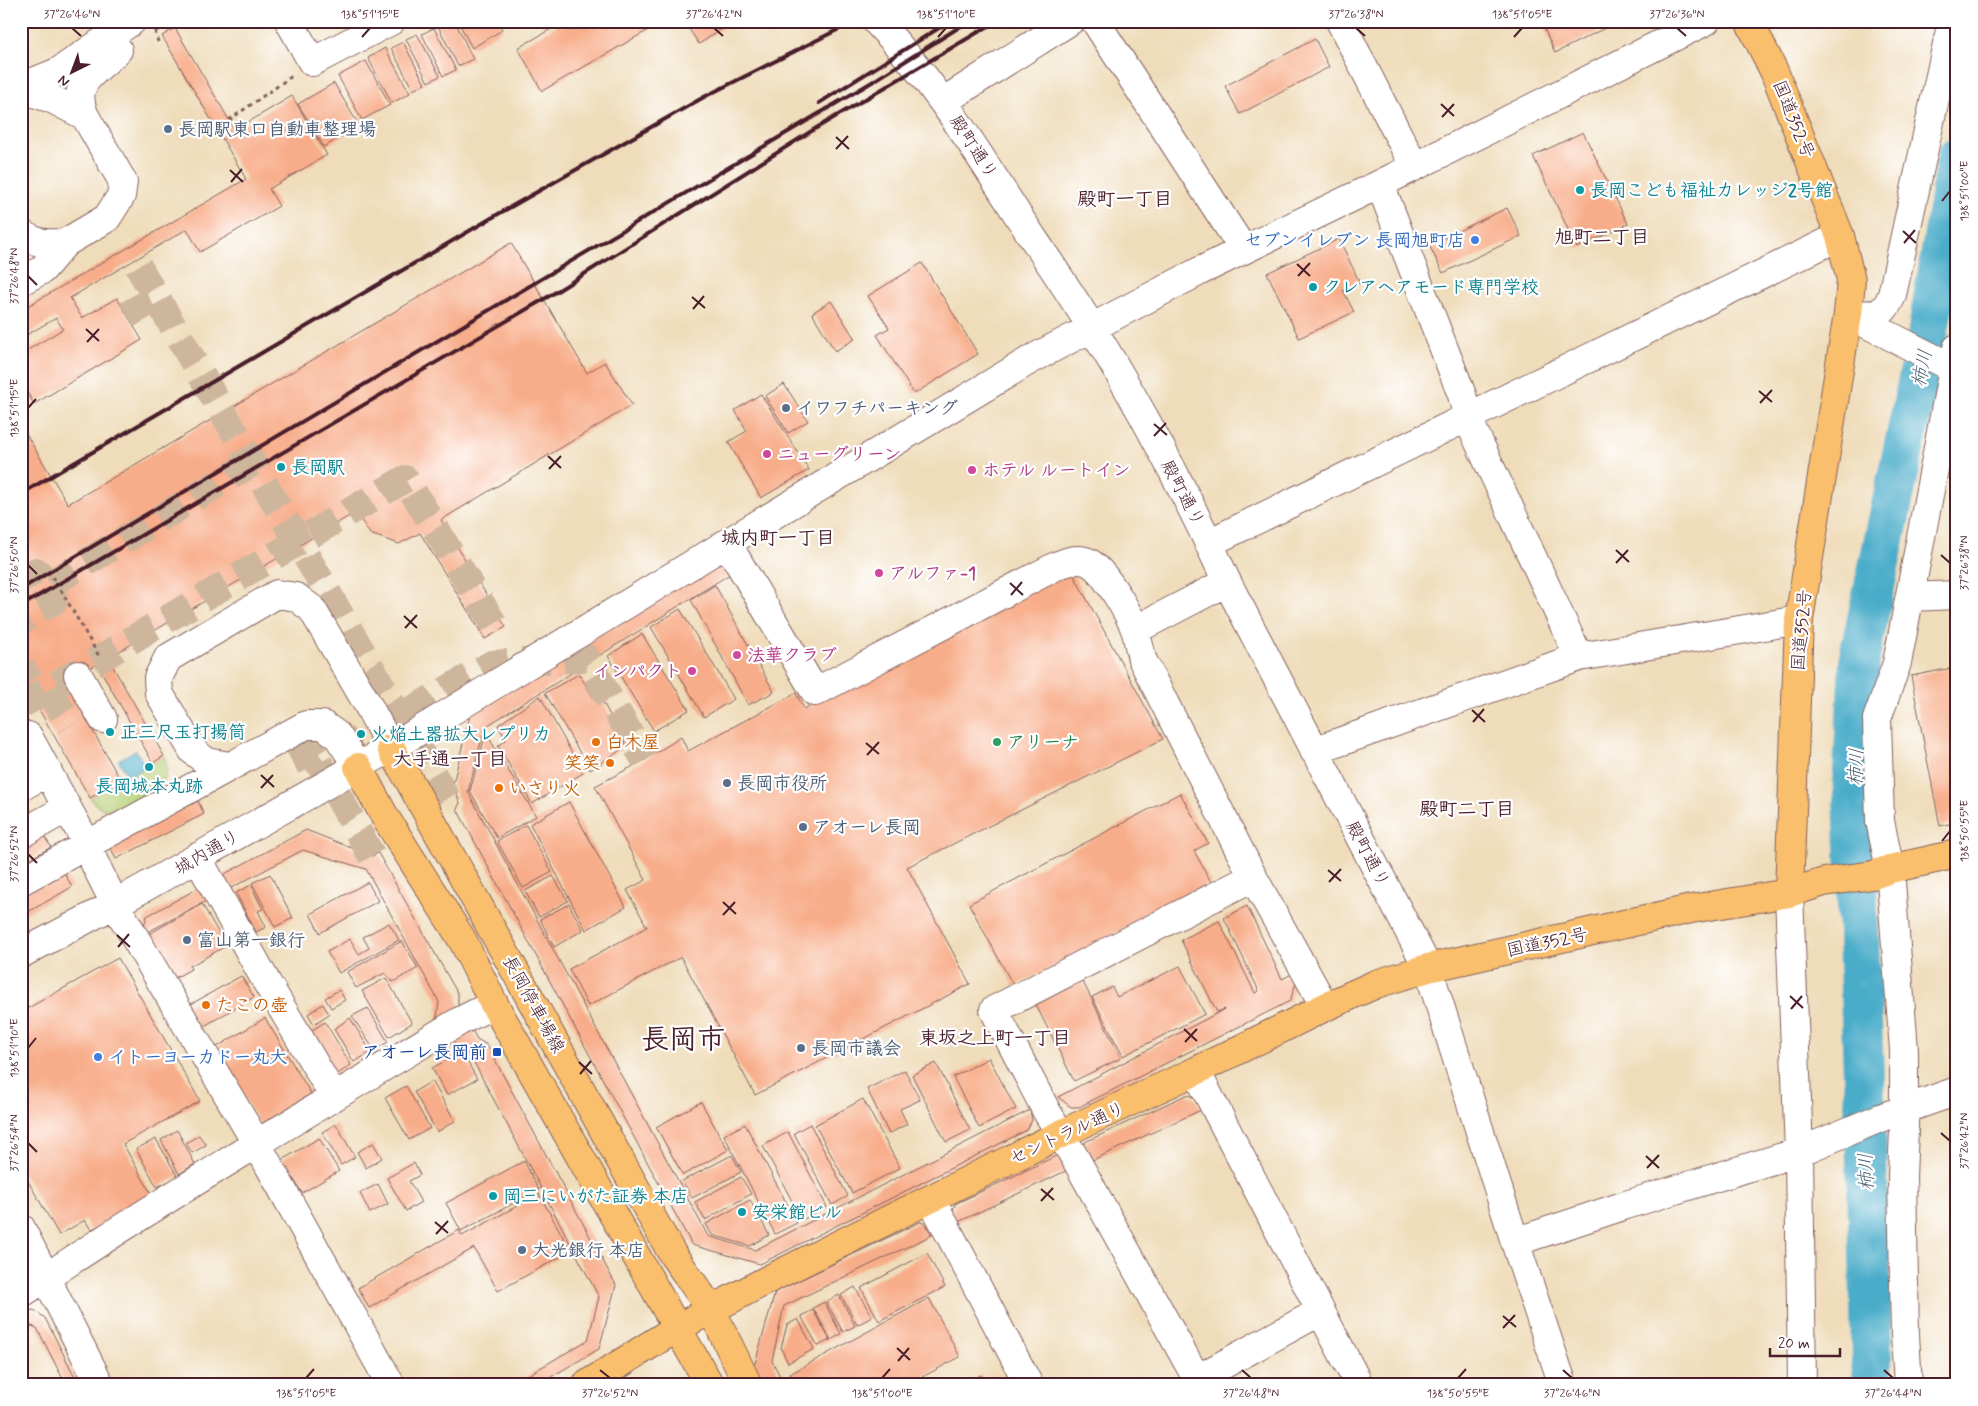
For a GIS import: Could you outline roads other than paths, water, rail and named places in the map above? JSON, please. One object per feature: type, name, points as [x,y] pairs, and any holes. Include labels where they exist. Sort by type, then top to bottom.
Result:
[{"type":"main road","name":"国道352号","points":[[1428,968],[1691,909],[1789,893],[1799,620],[1848,314],[1851,280],[1840,236],[1774,71],[1749,21]]},
{"type":"main road","name":"長岡停車場線","points":[[391,748],[673,1255],[711,1309],[748,1385]]},
{"type":"main road","name":"長岡停車場線","points":[[358,767],[385,817],[463,941],[494,1004],[710,1385]]},
{"type":"main road","points":[[1789,893],[1824,882],[1882,872],[1957,854]]},
{"type":"main road","name":"セントラル通り","points":[[586,1385],[711,1309],[1061,1134],[1196,1072],[1325,1007],[1376,984],[1428,968]]},
{"type":"street","points":[[288,21],[312,62],[392,21]]},
{"type":"street","name":"殿町通り","points":[[876,21],[904,50],[944,101],[1091,327],[1155,440],[1314,751],[1428,968],[1515,1242],[1563,1385]]},
{"type":"street","points":[[944,101],[1070,21]]},
{"type":"street","points":[[1096,21],[1243,249]]},
{"type":"street","points":[[1340,21],[1414,166]]},
{"type":"street","name":"城内通り","points":[[21,954],[115,904],[391,748],[727,542],[1030,360],[1243,249],[1380,184],[1706,21]]},
{"type":"street","points":[[1848,314],[1876,314],[1886,308],[1892,295],[1952,21]]},
{"type":"street","points":[[21,88],[58,72],[141,25]]},
{"type":"street","points":[[21,281],[42,270],[65,243],[107,218],[121,196],[123,182],[85,116],[79,96],[81,87],[92,72],[124,44],[141,25]]},
{"type":"street","points":[[21,88],[52,99],[85,116]]},
{"type":"street","points":[[1380,184],[1462,395],[1468,419],[1580,657]]},
{"type":"street","points":[[21,233],[29,239],[45,244],[65,243]]},
{"type":"street","points":[[1209,543],[1468,419],[1840,236]]},
{"type":"street","points":[[1848,314],[1951,362],[1897,663],[1878,719],[1882,872],[1904,1050],[1892,1114],[1902,1176],[1905,1335],[1908,1385]]},
{"type":"street","points":[[727,542],[815,692],[1058,565],[1076,559],[1088,562],[1099,570],[1109,581],[1135,630],[1142,659],[1253,877],[1325,1007]]},
{"type":"street","points":[[1135,630],[1227,582]]},
{"type":"street","points":[[229,766],[207,762],[193,751],[159,693],[158,678],[168,658],[276,594],[296,597],[312,609],[391,748]]},
{"type":"street","points":[[1910,598],[1957,595]]},
{"type":"street","points":[[1314,751],[1580,657],[1799,620]]},
{"type":"street","points":[[78,675],[96,715]]},
{"type":"street","points":[[21,881],[306,725],[324,725],[337,735],[358,767]]},
{"type":"street","points":[[21,738],[28,736],[87,844],[115,904],[257,1144],[391,1385]]},
{"type":"street","points":[[21,787],[48,772]]},
{"type":"street","points":[[21,834],[68,808]]},
{"type":"street","points":[[197,857],[266,981],[334,1097]]},
{"type":"street","points":[[1253,877],[994,1010],[1047,1112],[1197,1379],[1321,1311]]},
{"type":"street","points":[[1789,893],[1799,1152],[1802,1385]]},
{"type":"street","points":[[21,1294],[257,1144],[460,1021],[494,1004]]},
{"type":"street","points":[[1196,1072],[1359,1385]]},
{"type":"street","points":[[1515,1242],[1626,1205],[1799,1152],[1892,1114],[1957,1091]]},
{"type":"street","points":[[931,1199],[1029,1385]]},
{"type":"street","points":[[21,1228],[100,1385]]},
{"type":"water","points":[[136,750],[146,767],[128,777],[118,760]]},
{"type":"waterway","name":"柿川","points":[[1872,1385],[1869,1232],[1853,779],[1860,654],[1927,339],[1957,158]]},
{"type":"tunnel","points":[[138,266],[450,804]]},
{"type":"tunnel","points":[[127,315],[156,298]]},
{"type":"tunnel","points":[[50,584],[252,463]]},
{"type":"tunnel","points":[[21,705],[405,479],[498,631]]},
{"type":"tunnel","points":[[21,579],[36,571],[50,584],[54,601],[21,621]]},
{"type":"tunnel","points":[[372,856],[319,763],[492,664],[586,658],[645,760]]},
{"type":"tunnel","points":[[21,667],[30,681]]},
{"type":"tunnel","points":[[49,689],[70,726]]},
{"type":"tunnel","points":[[292,762],[312,751],[319,763]]},
{"type":"railway","points":[[21,494],[500,213],[704,97],[855,21]]},
{"type":"railway","points":[[819,103],[950,21]]},
{"type":"railway","points":[[21,589],[872,82],[969,21]]},
{"type":"railway","points":[[21,606],[551,295],[818,127],[997,21]]},
{"type":"place","name":"長岡駅東口自動車整理場","points":[[168,129]]},
{"type":"place","name":"長岡こども福祉カレッジ2号館","points":[[1580,190]]},
{"type":"place","name":"セブンイレブン 長岡旭町店","points":[[1475,240]]},
{"type":"place","name":"クレアヘアモード専門学校","points":[[1313,287]]},
{"type":"place","name":"イワフチパーキング","points":[[786,408]]},
{"type":"place","name":"ニューグリーン","points":[[767,454]]},
{"type":"place","name":"長岡駅","points":[[281,467]]},
{"type":"place","name":"ホテル ルートイン","points":[[972,470]]},
{"type":"place","name":"アルファ-1","points":[[879,573]]},
{"type":"place","name":"法華クラブ","points":[[737,655]]},
{"type":"place","name":"インパクト","points":[[692,671]]},
{"type":"place","name":"正三尺玉打揚筒","points":[[110,732]]},
{"type":"place","name":"火焔土器拡大レプリカ","points":[[361,734]]},
{"type":"place","name":"白木屋","points":[[596,742]]},
{"type":"place","name":"アリーナ","points":[[997,742]]},
{"type":"place","name":"笑笑","points":[[610,763]]},
{"type":"place","name":"長岡城本丸跡","points":[[149,767]]},
{"type":"place","name":"長岡市役所","points":[[727,783]]},
{"type":"place","name":"いさり火","points":[[499,788]]},
{"type":"place","name":"アオーレ長岡","points":[[803,827]]},
{"type":"place","name":"富山第一銀行","points":[[187,940]]},
{"type":"place","name":"たこの壺","points":[[206,1005]]},
{"type":"place","name":"長岡市議会","points":[[801,1048]]},
{"type":"place","name":"アオーレ長岡前","points":[[497,1052]]},
{"type":"place","name":"イトーヨーカドー丸大","points":[[98,1057]]},
{"type":"place","name":"岡三にいがた証券 本店","points":[[493,1196]]},
{"type":"place","name":"安栄館ビル","points":[[742,1212]]},
{"type":"place","name":"大光銀行 本店","points":[[522,1250]]},
{"type":"district","name":"殿町一丁目","points":[[1125,198]]},
{"type":"district","name":"旭町二丁目","points":[[1602,236]]},
{"type":"district","name":"城内町一丁目","points":[[778,537]]},
{"type":"district","name":"大手通一丁目","points":[[450,758]]},
{"type":"district","name":"殿町二丁目","points":[[1467,808]]},
{"type":"district","name":"東坂之上町一丁目","points":[[995,1037]]},
{"type":"district","name":"長岡市","points":[[683,1038]]}]
